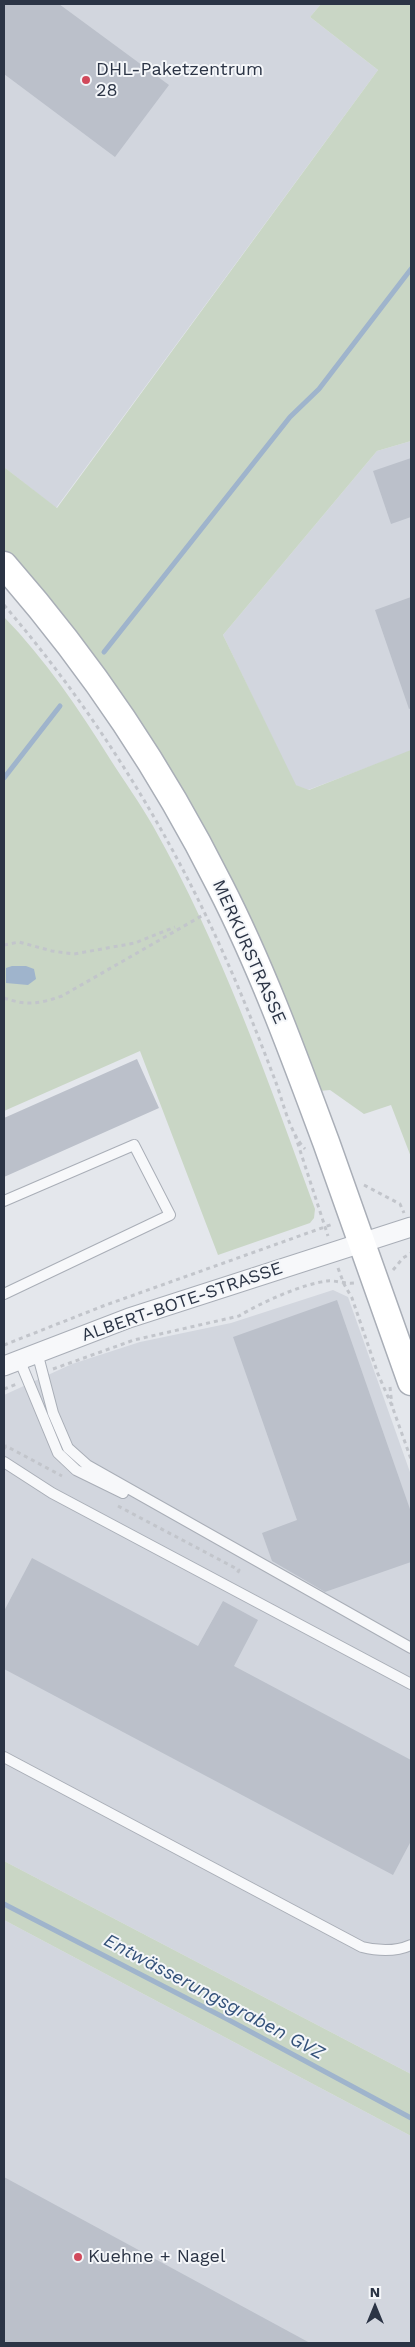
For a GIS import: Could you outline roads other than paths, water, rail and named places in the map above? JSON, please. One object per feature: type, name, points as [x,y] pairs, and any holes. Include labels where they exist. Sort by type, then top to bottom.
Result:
[{"type":"street","name":"MERKURSTRASSE","points":[[4,565],[75,650],[113,703],[150,759],[187,823],[228,902],[280,1021],[353,1217],[411,1382]]},
{"type":"street","name":"ALBERT-BOTE-STRASSE","points":[[12,1362],[129,1318],[411,1227]]},
{"type":"lane","points":[[4,1201],[134,1145],[170,1215],[4,1294]]},
{"type":"lane","points":[[37,1352],[53,1413],[68,1448],[87,1465],[411,1648]]},
{"type":"lane","points":[[12,1362],[28,1379],[58,1453],[76,1470],[205,1533]]},
{"type":"lane","points":[[4,1462],[52,1493],[411,1684]]},
{"type":"lane","points":[[4,1758],[362,1947],[375,1950],[392,1950],[411,1945]]},
{"type":"water","points":[[26,966],[34,969],[36,979],[28,985],[6,983],[6,968]]},
{"type":"waterway","points":[[104,652],[290,417],[319,389],[411,269]]},
{"type":"waterway","points":[[4,778],[60,706]]},
{"type":"waterway","name":"Entwässerungsgraben GVZ","points":[[4,1904],[227,2019],[411,2118]]},
{"type":"place","name":"DHL-Paketzentrum 28","points":[[86,80]]},
{"type":"place","name":"Kuehne + Nagel","points":[[78,2257]]}]
